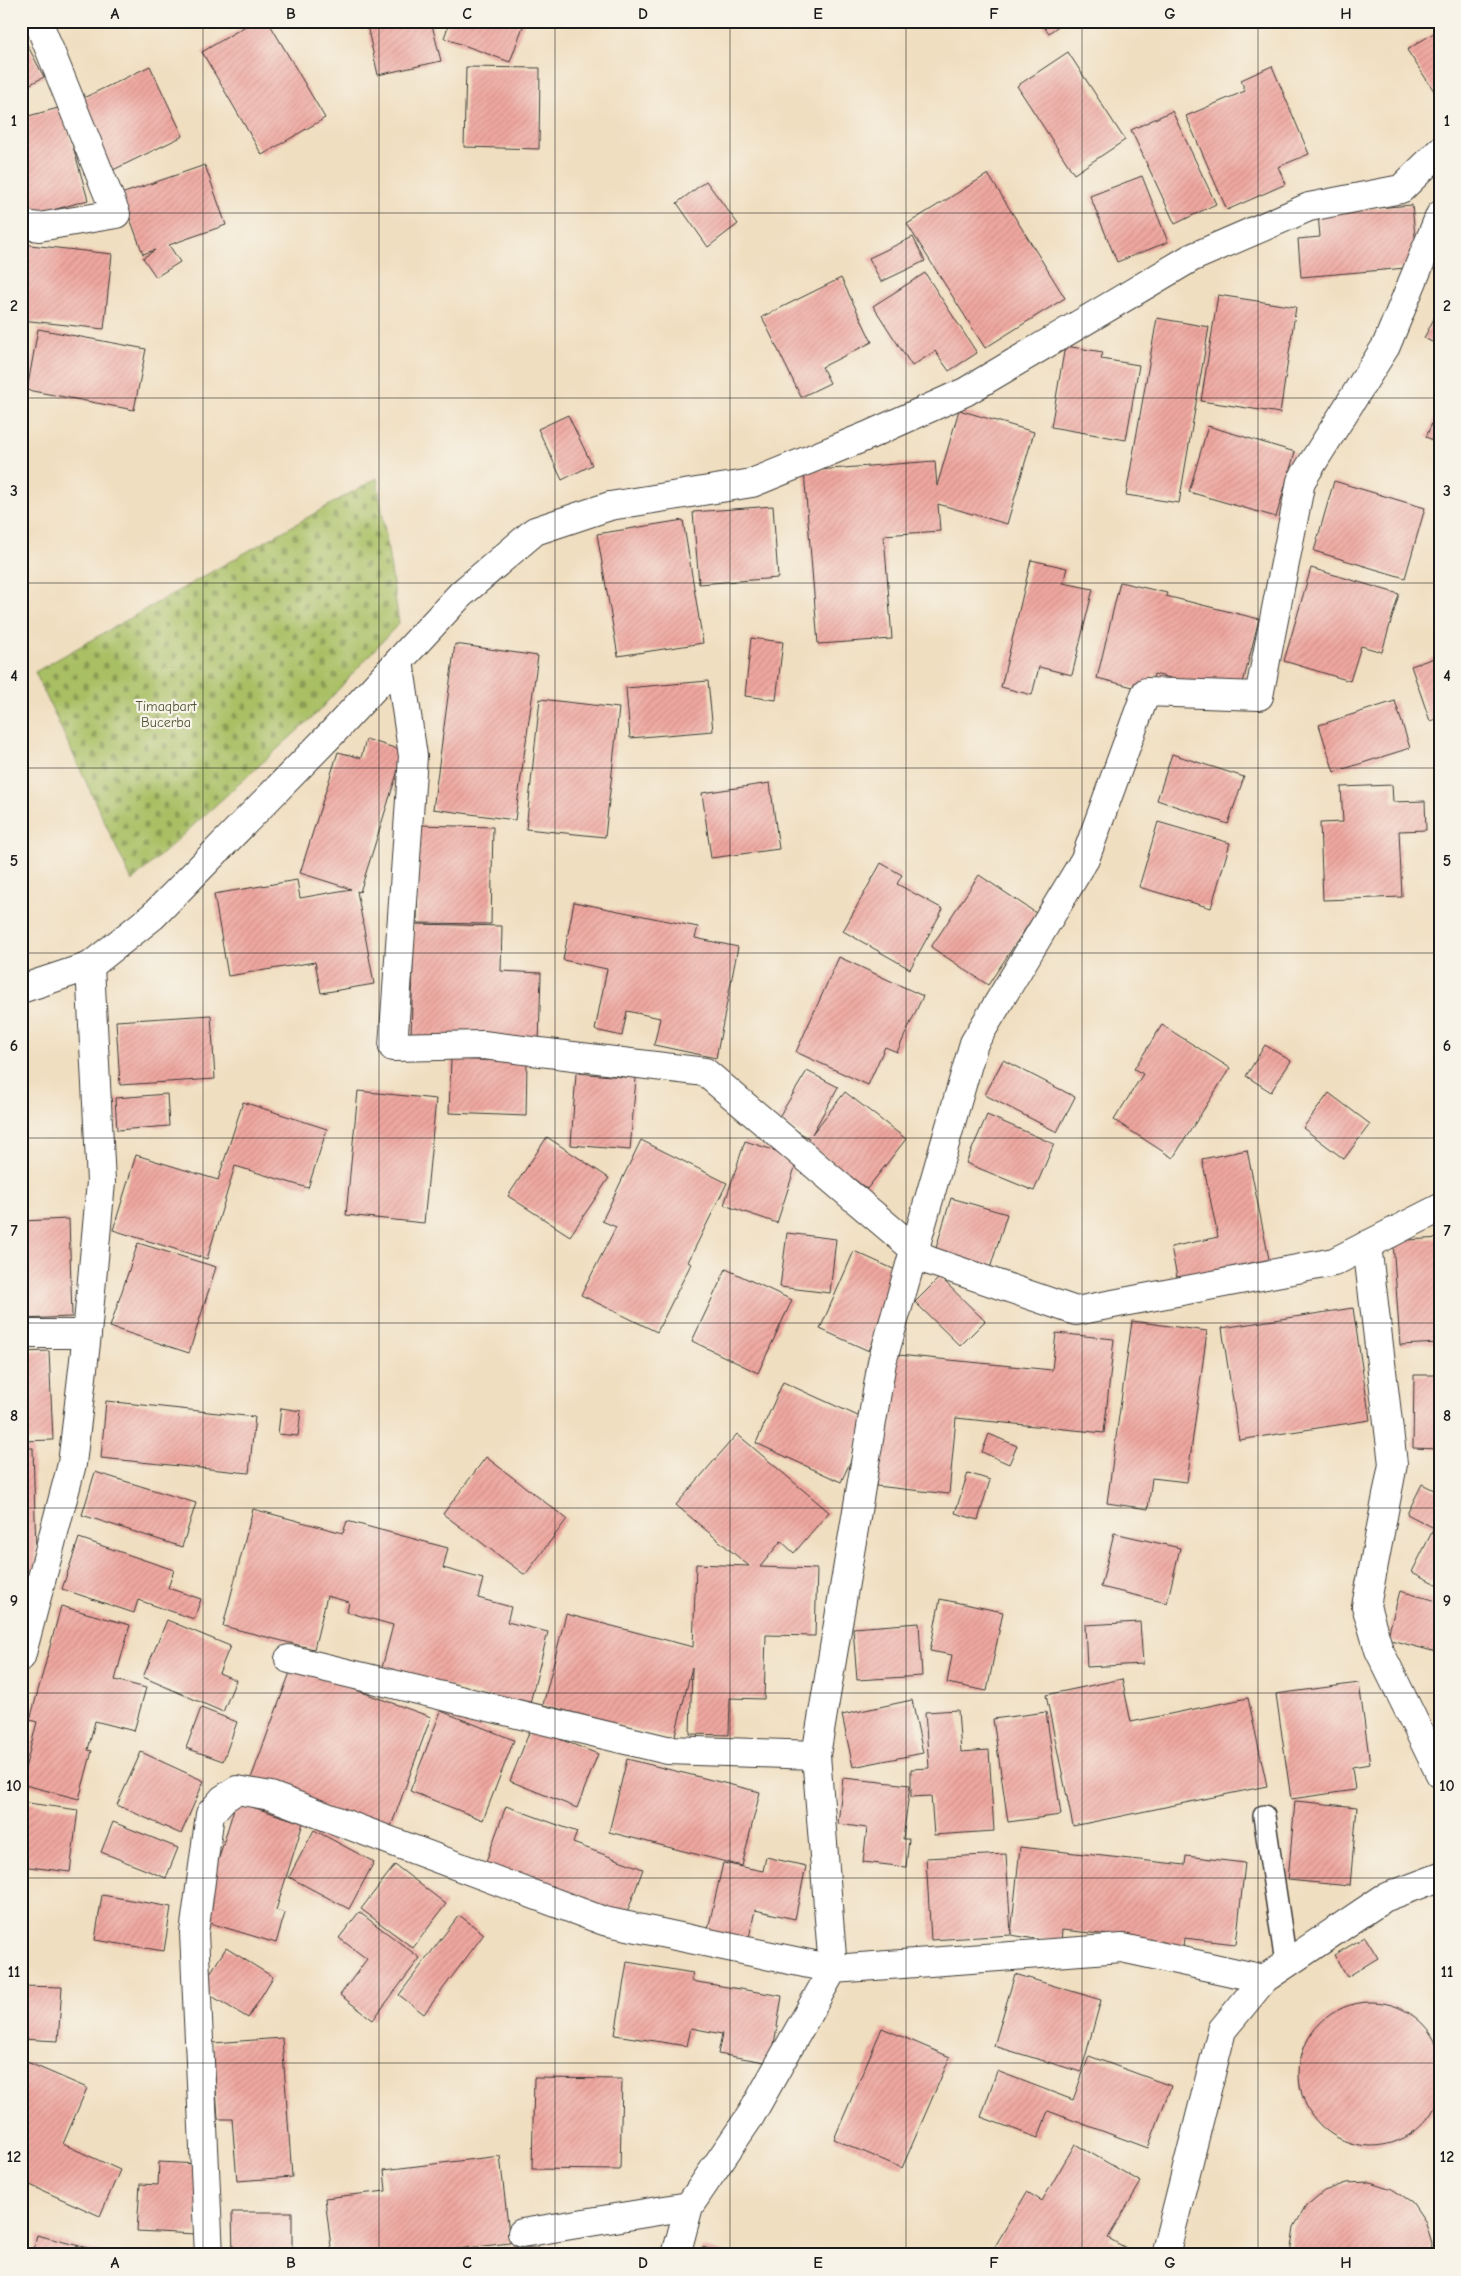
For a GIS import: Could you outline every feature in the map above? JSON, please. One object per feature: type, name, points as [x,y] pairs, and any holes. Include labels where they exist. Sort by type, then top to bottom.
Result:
[{"type":"street","points":[[21,224],[39,228],[116,214],[38,21]]},
{"type":"street","points":[[21,989],[90,966],[153,916],[334,731],[460,594],[535,531],[610,506],[752,483],[867,436],[965,392],[1190,258],[1309,208],[1401,190],[1440,151]]},
{"type":"street","points":[[676,2255],[689,2206],[751,2115],[833,1969],[816,1755],[882,1362],[974,1043],[1084,859],[1146,692],[1259,696],[1301,481],[1386,346],[1440,215]]},
{"type":"street","points":[[399,662],[413,756],[394,1047],[483,1044],[705,1072],[927,1260],[1076,1311],[1334,1262],[1440,1208]]},
{"type":"street","points":[[21,1657],[27,1611],[72,1464],[87,1334],[102,1182],[90,966]]},
{"type":"street","points":[[1367,1245],[1393,1464],[1366,1606],[1379,1650],[1440,1774]]},
{"type":"street","points":[[21,1334],[87,1334]]},
{"type":"street","points":[[289,1659],[667,1750],[816,1755]]},
{"type":"street","points":[[209,2255],[194,1933],[210,1814],[223,1800],[237,1790],[271,1796],[604,1922],[833,1969],[1122,1948],[1264,1978]]},
{"type":"street","points":[[1165,2255],[1222,2030],[1264,1978],[1384,1898],[1440,1877]]},
{"type":"street","points":[[522,2232],[689,2206]]},
{"type":"lane","points":[[1264,1816],[1286,1963]]},
{"type":"green space","name":"Timaqbart Bucerba","points":[[377,478],[399,623],[316,714],[132,881],[35,672]]},
{"type":"building","points":[[254,21],[268,21],[325,118],[262,155],[202,52]]},
{"type":"building","points":[[366,21],[431,21],[441,61],[378,75]]},
{"type":"building","points":[[450,21],[525,21],[510,62],[444,38]]},
{"type":"building","points":[[1039,21],[1065,21],[1049,33]]},
{"type":"building","points":[[1440,29],[1440,100],[1407,50]]},
{"type":"building","points":[[21,33],[44,77],[21,89]]},
{"type":"building","points":[[1068,52],[1125,140],[1074,174],[1017,86]]},
{"type":"building","points":[[150,66],[183,136],[109,172],[75,102]]},
{"type":"building","points":[[1272,66],[1309,154],[1278,167],[1286,184],[1227,210],[1186,116],[1245,91],[1241,80]]},
{"type":"building","points":[[466,67],[540,68],[539,149],[464,147]]},
{"type":"building","points":[[62,107],[88,200],[32,216],[21,186],[21,118]]},
{"type":"building","points":[[1172,111],[1216,204],[1175,224],[1131,130]]},
{"type":"building","points":[[205,165],[226,225],[169,245],[180,262],[156,277],[143,258],[155,250],[143,254],[121,194]]},
{"type":"building","points":[[988,174],[1065,298],[985,348],[907,224]]},
{"type":"building","points":[[1142,176],[1168,242],[1117,262],[1090,196]]},
{"type":"building","points":[[706,181],[738,224],[708,247],[677,203]]},
{"type":"building","points":[[1412,205],[1418,267],[1301,277],[1298,239],[1320,237],[1318,213]]},
{"type":"building","points":[[913,237],[925,261],[881,282],[869,258]]},
{"type":"building","points":[[21,244],[112,254],[104,329],[21,320]]},
{"type":"building","points":[[925,273],[977,353],[949,371],[935,351],[912,366],[873,306]]},
{"type":"building","points":[[841,278],[872,342],[822,367],[830,383],[801,397],[762,317]]},
{"type":"building","points":[[1218,295],[1296,307],[1280,413],[1201,401]]},
{"type":"building","points":[[1440,307],[1440,346],[1424,338]]},
{"type":"building","points":[[1157,318],[1209,327],[1179,503],[1126,495]]},
{"type":"building","points":[[38,329],[146,349],[134,410],[27,390]]},
{"type":"building","points":[[1065,346],[1103,352],[1101,359],[1139,365],[1126,440],[1051,427]]},
{"type":"building","points":[[1440,405],[1440,443],[1426,437]]},
{"type":"building","points":[[959,410],[1034,432],[1007,524],[938,504],[940,531],[884,535],[892,639],[818,644],[804,471],[935,461],[937,486]]},
{"type":"building","points":[[568,415],[592,465],[562,480],[538,429]]},
{"type":"building","points":[[1208,426],[1295,452],[1276,517],[1189,492]]},
{"type":"building","points":[[1334,481],[1425,508],[1405,578],[1314,551]]},
{"type":"building","points":[[773,506],[778,578],[699,584],[693,512]]},
{"type":"building","points":[[683,520],[703,643],[618,656],[597,534]]},
{"type":"building","points":[[1031,560],[1067,568],[1063,583],[1093,589],[1072,675],[1039,667],[1032,695],[1001,687]]},
{"type":"building","points":[[1311,568],[1399,594],[1382,652],[1361,646],[1350,681],[1284,661]]},
{"type":"building","points":[[1120,582],[1167,593],[1166,596],[1259,619],[1240,695],[1154,674],[1149,691],[1097,678]]},
{"type":"building","points":[[751,638],[783,642],[776,700],[745,696]]},
{"type":"building","points":[[455,644],[538,656],[515,820],[433,809]]},
{"type":"building","points":[[1440,656],[1440,718],[1430,721],[1411,666]]},
{"type":"building","points":[[708,681],[713,731],[630,738],[626,688]]},
{"type":"building","points":[[540,699],[619,708],[605,837],[526,829]]},
{"type":"building","points":[[1395,701],[1410,748],[1334,772],[1319,725]]},
{"type":"building","points":[[366,739],[404,751],[360,892],[357,891],[374,984],[321,993],[315,962],[228,976],[214,894],[297,880],[300,898],[351,889],[300,873],[338,752],[361,758]]},
{"type":"building","points":[[1172,754],[1244,777],[1228,824],[1157,800]]},
{"type":"building","points":[[770,783],[779,849],[711,858],[702,793]]},
{"type":"building","points":[[1392,785],[1393,802],[1425,801],[1426,830],[1399,831],[1402,897],[1323,900],[1320,823],[1343,822],[1341,787]]},
{"type":"building","points":[[1158,822],[1230,843],[1211,908],[1139,887]]},
{"type":"building","points":[[419,825],[493,827],[491,924],[417,923]]},
{"type":"building","points":[[881,863],[902,875],[897,884],[943,909],[910,969],[843,931]]},
{"type":"building","points":[[979,875],[1036,913],[988,985],[931,947]]},
{"type":"building","points":[[574,902],[698,927],[695,938],[738,947],[716,1058],[654,1045],[660,1018],[627,1011],[622,1036],[595,1030],[607,969],[563,960]]},
{"type":"building","points":[[414,924],[502,926],[501,971],[541,973],[539,1043],[411,1039]]},
{"type":"building","points":[[839,957],[923,996],[897,1052],[885,1047],[868,1085],[796,1052]]},
{"type":"building","points":[[211,1015],[215,1079],[120,1085],[116,1021]]},
{"type":"building","points":[[1162,1025],[1230,1068],[1173,1158],[1114,1120],[1143,1074],[1134,1069]]},
{"type":"building","points":[[1265,1045],[1291,1061],[1271,1092],[1246,1076]]},
{"type":"building","points":[[451,1059],[527,1062],[526,1116],[449,1113]]},
{"type":"building","points":[[1003,1060],[1075,1097],[1057,1132],[985,1095]]},
{"type":"building","points":[[807,1071],[838,1087],[812,1134],[845,1092],[906,1139],[867,1189],[806,1142],[809,1138],[777,1120]]},
{"type":"building","points":[[576,1073],[636,1078],[630,1150],[571,1145]]},
{"type":"building","points":[[358,1091],[436,1099],[424,1223],[346,1215]]},
{"type":"building","points":[[1329,1093],[1370,1124],[1344,1159],[1303,1128]]},
{"type":"building","points":[[167,1094],[169,1126],[117,1130],[115,1098]]},
{"type":"building","points":[[243,1102],[327,1129],[308,1188],[235,1166],[207,1259],[113,1230],[136,1155],[218,1180]]},
{"type":"building","points":[[987,1115],[1054,1144],[1034,1191],[966,1163]]},
{"type":"building","points":[[547,1137],[609,1178],[570,1236],[508,1196]]},
{"type":"building","points":[[641,1140],[727,1183],[688,1262],[691,1264],[657,1332],[581,1295],[616,1227],[602,1221]]},
{"type":"building","points":[[745,1141],[798,1158],[777,1223],[724,1205]]},
{"type":"building","points":[[1247,1150],[1271,1269],[1179,1287],[1171,1247],[1218,1237],[1202,1159]]},
{"type":"building","points":[[951,1198],[1007,1214],[988,1275],[933,1258]]},
{"type":"building","points":[[69,1219],[72,1317],[21,1319],[21,1221]]},
{"type":"building","points":[[787,1233],[836,1239],[830,1293],[780,1287]]},
{"type":"building","points":[[1440,1238],[1440,1343],[1400,1345],[1393,1241]]},
{"type":"building","points":[[138,1243],[216,1267],[189,1353],[110,1327]]},
{"type":"building","points":[[854,1251],[902,1273],[869,1351],[820,1329]]},
{"type":"building","points":[[726,1269],[792,1300],[758,1373],[692,1341]]},
{"type":"building","points":[[940,1277],[985,1321],[960,1346],[915,1302]]},
{"type":"building","points":[[1353,1308],[1370,1420],[1239,1440],[1222,1328]]},
{"type":"building","points":[[1132,1321],[1207,1331],[1187,1482],[1152,1478],[1148,1509],[1107,1503]]},
{"type":"building","points":[[1056,1333],[1114,1339],[1104,1433],[956,1418],[949,1494],[876,1486],[888,1354],[1052,1370]]},
{"type":"building","points":[[49,1351],[53,1440],[21,1441],[21,1352]]},
{"type":"building","points":[[1414,1375],[1440,1375],[1440,1449],[1413,1448]]},
{"type":"building","points":[[783,1382],[869,1421],[841,1482],[756,1443]]},
{"type":"building","points":[[106,1401],[255,1417],[249,1473],[101,1458]]},
{"type":"building","points":[[281,1408],[301,1411],[298,1436],[278,1434]]},
{"type":"building","points":[[737,1434],[829,1512],[794,1553],[781,1541],[760,1567],[817,1569],[815,1636],[766,1635],[764,1699],[730,1698],[729,1735],[690,1734],[692,1667],[674,1739],[543,1705],[566,1614],[693,1647],[696,1564],[749,1566],[676,1505]]},
{"type":"building","points":[[989,1434],[1017,1446],[1009,1464],[982,1452]]},
{"type":"building","points":[[21,1448],[33,1448],[37,1586],[21,1587]]},
{"type":"building","points":[[486,1457],[567,1519],[525,1575],[443,1514]]},
{"type":"building","points":[[95,1472],[196,1503],[182,1547],[82,1515]]},
{"type":"building","points":[[968,1473],[990,1480],[978,1520],[955,1513]]},
{"type":"building","points":[[1422,1484],[1440,1493],[1440,1586],[1412,1572],[1434,1528],[1407,1514]]},
{"type":"building","points":[[253,1509],[343,1533],[347,1521],[448,1548],[443,1568],[483,1579],[478,1598],[511,1607],[507,1622],[548,1632],[529,1707],[382,1668],[393,1625],[347,1612],[349,1602],[327,1596],[314,1649],[223,1626]]},
{"type":"building","points":[[1114,1533],[1180,1548],[1167,1603],[1101,1587]]},
{"type":"building","points":[[79,1538],[174,1570],[168,1588],[201,1599],[194,1619],[138,1600],[134,1613],[62,1589]]},
{"type":"building","points":[[1400,1591],[1440,1602],[1440,1653],[1387,1639]]},
{"type":"building","points":[[940,1599],[1003,1612],[987,1691],[947,1683],[952,1655],[930,1651]]},
{"type":"building","points":[[61,1606],[130,1625],[115,1680],[146,1688],[134,1731],[95,1721],[88,1750],[92,1751],[79,1799],[21,1784],[37,1722],[30,1720]]},
{"type":"building","points":[[167,1620],[230,1646],[219,1673],[236,1680],[223,1712],[143,1677]]},
{"type":"building","points":[[1140,1622],[1143,1664],[1087,1667],[1085,1625]]},
{"type":"building","points":[[919,1623],[922,1676],[857,1680],[853,1628]]},
{"type":"building","points":[[292,1667],[431,1717],[389,1832],[250,1781]]},
{"type":"building","points":[[1122,1679],[1131,1722],[1248,1698],[1267,1786],[1073,1826],[1046,1695]]},
{"type":"building","points":[[1359,1683],[1370,1764],[1352,1767],[1355,1790],[1291,1799],[1276,1694]]},
{"type":"building","points":[[912,1700],[923,1753],[853,1767],[842,1715]]},
{"type":"building","points":[[201,1708],[237,1722],[223,1761],[186,1748]]},
{"type":"building","points":[[958,1710],[961,1752],[989,1750],[994,1831],[934,1835],[931,1796],[911,1797],[911,1769],[929,1768],[925,1712]]},
{"type":"building","points":[[441,1711],[514,1740],[483,1820],[410,1791]]},
{"type":"building","points":[[1046,1712],[1061,1815],[1008,1822],[993,1719]]},
{"type":"building","points":[[531,1728],[598,1754],[577,1808],[510,1781]]},
{"type":"building","points":[[141,1752],[204,1781],[181,1834],[117,1805]]},
{"type":"building","points":[[627,1759],[760,1792],[742,1866],[609,1832]]},
{"type":"building","points":[[843,1778],[910,1785],[903,1839],[909,1839],[906,1867],[863,1862],[867,1828],[838,1824]]},
{"type":"building","points":[[1295,1801],[1357,1807],[1350,1886],[1288,1880]]},
{"type":"building","points":[[21,1802],[78,1810],[70,1872],[21,1866]]},
{"type":"building","points":[[236,1802],[303,1823],[276,1910],[285,1913],[276,1943],[200,1920]]},
{"type":"building","points":[[506,1806],[577,1832],[573,1843],[643,1869],[624,1921],[483,1870]]},
{"type":"building","points":[[113,1822],[178,1848],[166,1878],[101,1852]]},
{"type":"building","points":[[314,1830],[374,1862],[349,1909],[289,1877]]},
{"type":"building","points":[[1020,1847],[1185,1865],[1186,1856],[1245,1863],[1236,1944],[1184,1938],[1182,1960],[1108,1952],[1110,1935],[1062,1930],[1061,1943],[1011,1935],[931,1940],[926,1858],[1006,1854],[1011,1934]]},
{"type":"building","points":[[766,1857],[806,1866],[795,1919],[755,1910],[747,1947],[706,1938],[723,1863],[763,1871]]},
{"type":"building","points":[[395,1865],[446,1904],[413,1948],[361,1909]]},
{"type":"building","points":[[102,1895],[171,1907],[164,1951],[95,1940]]},
{"type":"building","points":[[359,1912],[420,1958],[373,2020],[340,1995],[367,1959],[339,1938]]},
{"type":"building","points":[[459,1915],[484,1934],[424,2014],[399,1995]]},
{"type":"building","points":[[1365,1937],[1378,1958],[1347,1977],[1334,1955]]},
{"type":"building","points":[[226,1948],[273,1977],[248,2018],[200,1989]]},
{"type":"building","points":[[627,1962],[693,1973],[691,1981],[782,1996],[771,2063],[718,2054],[722,2034],[691,2028],[687,2046],[615,2035]]},
{"type":"building","points":[[1015,1974],[1101,2000],[1081,2072],[994,2046]]},
{"type":"building","points":[[21,1986],[62,1987],[58,2041],[21,2039]]},
{"type":"building","points":[[1371,2002],[1398,2008],[1411,2014],[1422,2023],[1431,2034],[1437,2047],[1443,2074],[1437,2101],[1431,2114],[1422,2125],[1411,2134],[1398,2140],[1371,2146],[1344,2140],[1331,2134],[1320,2125],[1311,2114],[1305,2101],[1299,2074],[1305,2047],[1311,2034],[1320,2023],[1331,2014],[1344,2008]]},
{"type":"building","points":[[882,2028],[950,2057],[902,2168],[834,2139]]},
{"type":"building","points":[[282,2038],[292,2177],[237,2181],[232,2119],[218,2119],[213,2043]]},
{"type":"building","points":[[1089,2056],[1171,2086],[1148,2148],[1048,2111],[1038,2138],[981,2117],[997,2071],[1073,2100]]},
{"type":"building","points":[[27,2062],[87,2088],[63,2144],[120,2170],[100,2216],[21,2181],[21,2076]]},
{"type":"building","points":[[534,2078],[622,2079],[620,2170],[532,2169]]},
{"type":"building","points":[[1075,2144],[1141,2182],[1108,2238],[1126,2248],[1123,2255],[990,2255],[1027,2192],[1042,2201]]},
{"type":"building","points":[[500,2156],[510,2243],[405,2255],[332,2255],[325,2198],[386,2191],[384,2170]]},
{"type":"building","points":[[159,2162],[199,2164],[196,2234],[137,2231],[140,2184],[158,2185]]},
{"type":"building","points":[[1370,2182],[1392,2189],[1412,2202],[1425,2221],[1432,2244],[1431,2255],[1290,2255],[1294,2227],[1306,2206],[1324,2191],[1346,2183]]},
{"type":"building","points":[[232,2212],[292,2212],[292,2255],[233,2255]]},
{"type":"building","points":[[37,2235],[110,2254],[110,2255],[33,2255]]},
{"type":"building","points":[[504,2247],[644,2252],[644,2255],[504,2255]]},
{"type":"building","points":[[702,2247],[725,2254],[725,2255],[699,2255]]}]
